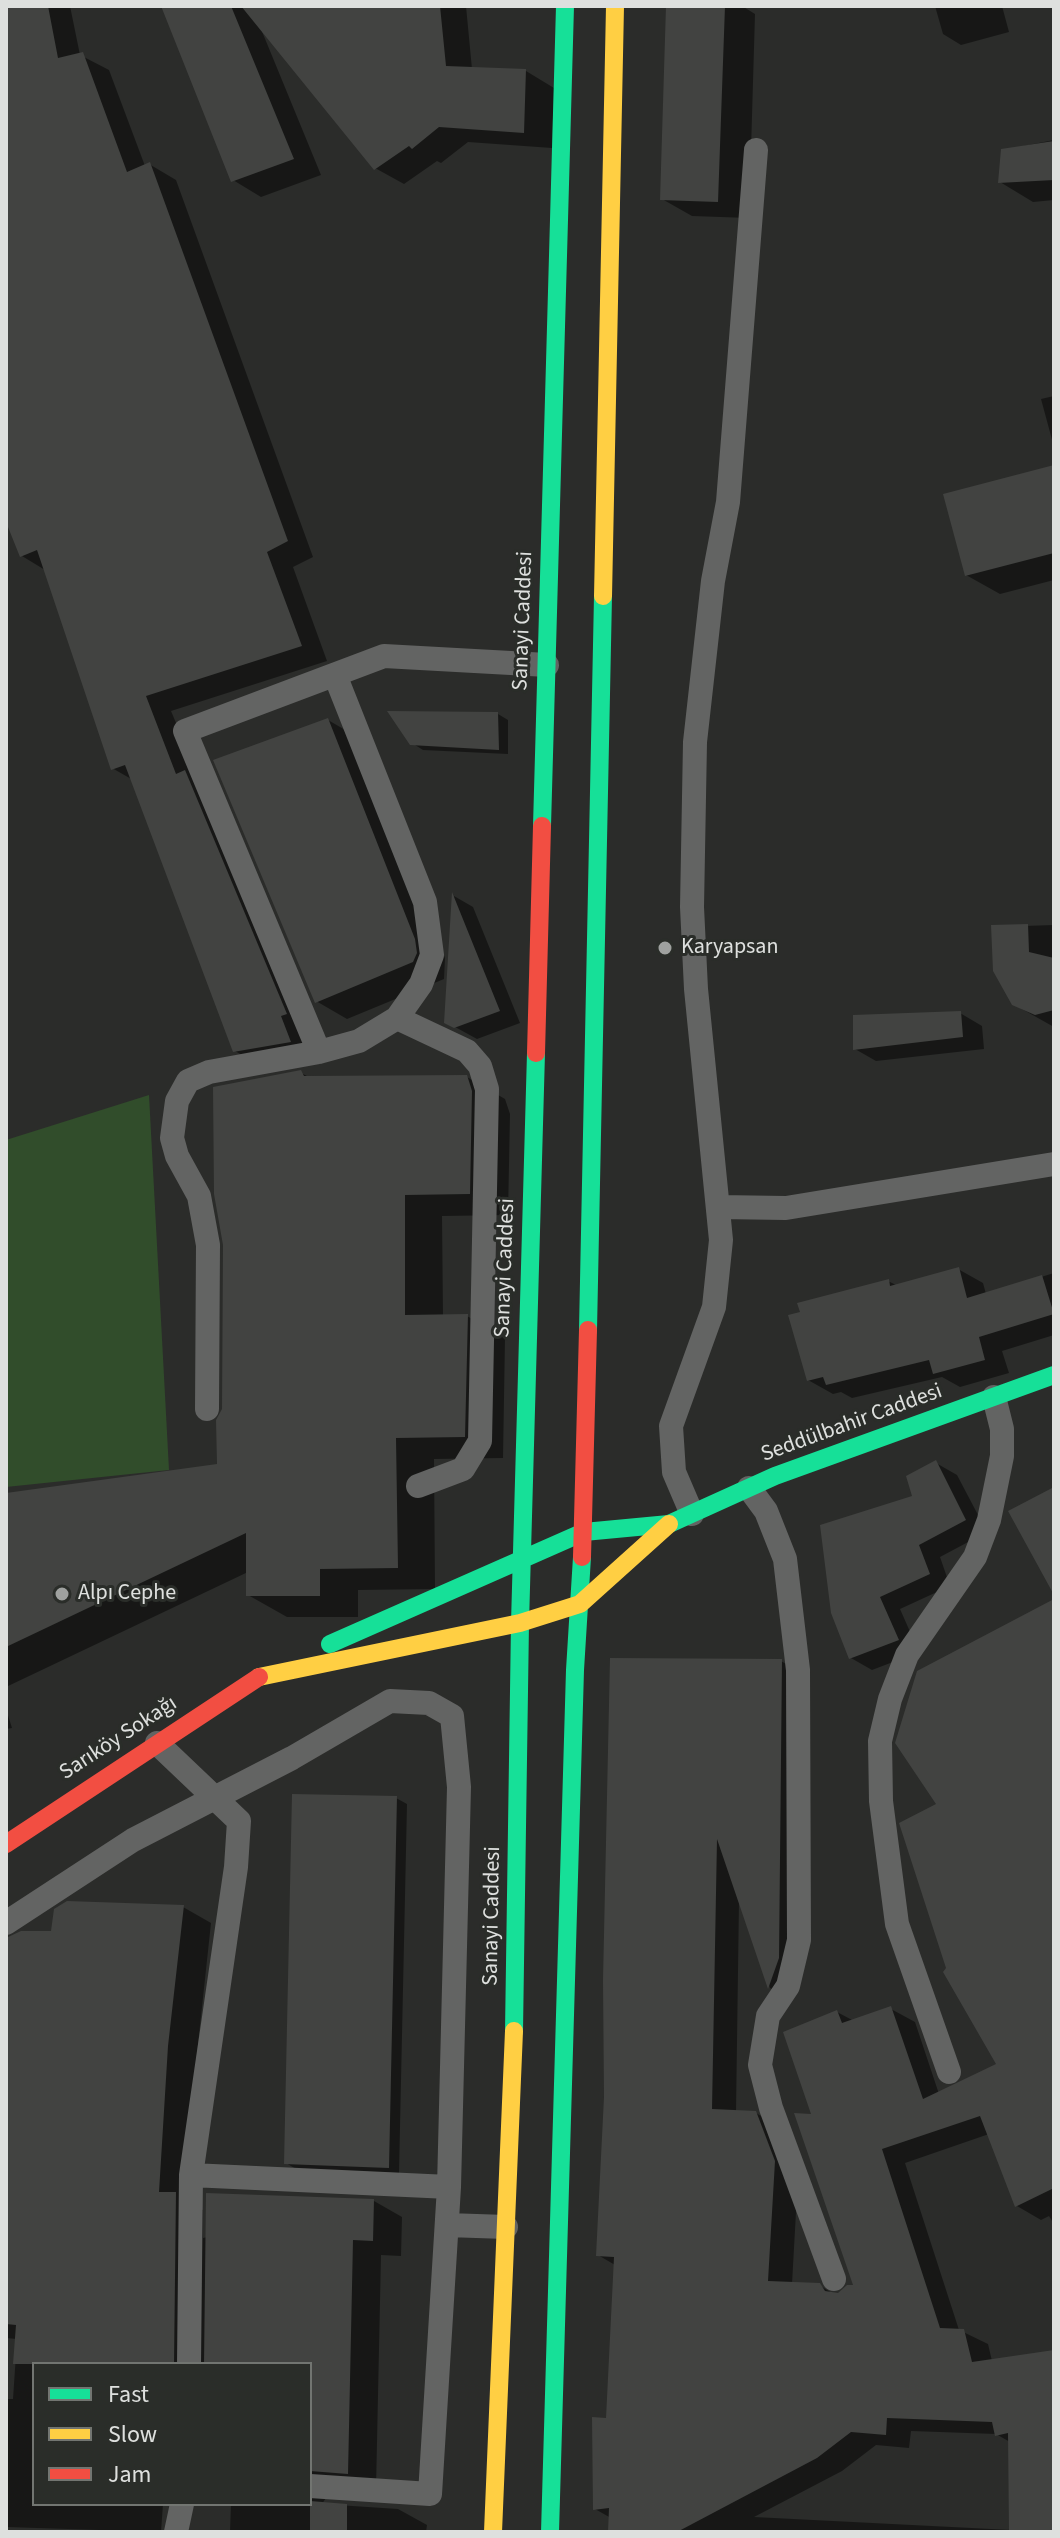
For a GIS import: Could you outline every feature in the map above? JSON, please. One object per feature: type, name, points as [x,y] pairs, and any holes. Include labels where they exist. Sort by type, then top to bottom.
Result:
[{"type":"main road","name":"Sanayi Caddesi","points":[[493,2532],[522,1702],[520,1623],[565,6]]},
{"type":"main road","points":[[550,2532],[574,1686],[584,1532],[615,6]]},
{"type":"main road","name":"Seddülbahir Caddesi","points":[[669,1524],[749,1488],[1054,1375]]},
{"type":"main road","points":[[259,1677],[522,1557],[584,1532],[669,1524]]},
{"type":"main road","points":[[259,1677],[520,1623],[580,1604],[669,1524]]},
{"type":"main road","name":"Sarıköy Sokağı","points":[[6,1844],[259,1677]]},
{"type":"lane","points":[[692,1514],[674,1472],[671,1426],[714,1307],[721,1240],[696,989],[692,825],[703,661],[728,502],[756,150]]},
{"type":"lane","points":[[319,1052],[185,731],[384,656],[547,665]]},
{"type":"lane","points":[[207,1409],[208,1245],[199,1196],[177,1156],[172,1138],[177,1101],[188,1081],[209,1072],[319,1052],[359,1041],[397,1018],[427,972],[432,937],[425,902],[335,675]]},
{"type":"lane","points":[[397,1018],[467,1051],[480,1066],[487,1089],[480,1441],[463,1469],[418,1486]]},
{"type":"lane","points":[[719,1207],[786,1208],[1054,1164]]},
{"type":"lane","points":[[949,2072],[927,2000],[897,1924],[881,1801],[880,1741],[890,1699],[907,1655],[975,1557],[989,1520],[1002,1456],[1002,1429],[994,1397]]},
{"type":"lane","points":[[749,1488],[766,1511],[785,1559],[798,1670],[799,1940],[788,1986],[768,2016],[760,2065],[771,2108],[834,2279]]},
{"type":"lane","points":[[6,1923],[133,1840],[390,1701],[429,1703],[452,1716],[459,1787],[449,2187],[430,2494],[312,2486]]},
{"type":"lane","points":[[157,1743],[239,1821],[236,1867],[191,2175],[189,2362]]},
{"type":"lane","points":[[191,2175],[449,2187]]},
{"type":"lane","points":[[447,2225],[506,2227]]},
{"type":"lane","points":[[176,2532],[182,2506]]},
{"type":"green space","points":[[149,1095],[169,1470],[6,1487],[6,1140]]},
{"type":"building","points":[[6,6],[48,6],[58,58],[83,52],[127,172],[150,162],[288,541],[267,552],[302,646],[146,696],[176,774],[185,770],[287,1014],[281,1016],[291,1042],[233,1052],[125,765],[111,770],[37,550],[20,557],[6,522]]},
{"type":"building","points":[[161,6],[231,6],[294,159],[231,182]]},
{"type":"building","points":[[241,6],[440,6],[446,66],[526,69],[524,133],[439,127],[412,149],[409,146],[374,170]]},
{"type":"building","points":[[666,6],[725,6],[718,202],[660,200]]},
{"type":"building","points":[[1054,141],[1054,180],[998,183],[1001,149]]},
{"type":"building","points":[[1054,465],[1054,553],[965,576],[943,494]]},
{"type":"building","points":[[387,711],[498,712],[499,750],[410,745]]},
{"type":"building","points":[[328,718],[415,939],[417,953],[413,962],[315,1003],[213,760]]},
{"type":"building","points":[[452,892],[500,1011],[454,1028],[444,1023]]},
{"type":"building","points":[[1028,924],[1029,952],[1054,958],[1054,1010],[1035,1015],[1012,1005],[993,971],[991,925]]},
{"type":"building","points":[[961,1011],[963,1037],[853,1050],[853,1015]]},
{"type":"building","points":[[301,1070],[304,1076],[467,1075],[472,1091],[470,1194],[405,1195],[405,1315],[468,1314],[465,1437],[396,1438],[398,1568],[320,1569],[320,1596],[246,1596],[246,1533],[6,1647],[6,1493],[217,1464],[216,1420],[222,1409],[223,1245],[214,1194],[213,1087]]},
{"type":"building","points":[[959,1267],[967,1298],[1042,1275],[1054,1314],[979,1337],[985,1360],[933,1374],[929,1360],[826,1385],[823,1377],[807,1381],[788,1315],[800,1312],[797,1303],[889,1279],[890,1286]]},
{"type":"building","points":[[936,1460],[966,1520],[919,1545],[930,1574],[880,1597],[899,1640],[849,1659],[831,1613],[820,1525],[912,1496],[906,1476]]},
{"type":"building","points":[[1054,1487],[1054,1595],[1008,1511]]},
{"type":"building","points":[[1054,1599],[1054,2188],[1015,2207],[980,2116],[882,2149],[940,2328],[964,2329],[972,2362],[1054,2350],[1054,2532],[1009,2532],[1008,2433],[995,2436],[992,2422],[887,2418],[886,2435],[851,2432],[817,2458],[677,2532],[608,2532],[609,2508],[593,2510],[592,2417],[606,2418],[614,2257],[596,2256],[604,2097],[603,1980],[610,1658],[782,1659],[779,1958],[768,1989],[717,1839],[712,2109],[756,2111],[775,2161],[768,2281],[820,2283],[825,2291],[838,2293],[847,2285],[853,2285],[794,2113],[811,2114],[783,2032],[837,2010],[842,2023],[891,2006],[923,2099],[996,2064],[943,1972],[946,1968],[899,1823],[936,1804],[895,1743],[917,1671]]},
{"type":"building","points":[[292,1794],[397,1796],[389,2168],[284,2164]]},
{"type":"building","points":[[67,1901],[184,1905],[168,2046],[159,2192],[176,2192],[174,2362],[13,2364],[16,2325],[6,2324],[6,1938],[21,1931],[51,1931],[54,1909]]},
{"type":"building","points":[[206,2193],[374,2199],[373,2241],[353,2240],[348,2474],[312,2471],[312,2362],[204,2362]]},
{"type":"building","points":[[312,2501],[347,2504],[347,2532],[310,2532]]},
{"type":"traffic: fast","points":[[542,826],[565,6]]},
{"type":"traffic: fast","points":[[588,1330],[603,596]]},
{"type":"traffic: fast","points":[[514,2031],[520,1623],[536,1053]]},
{"type":"traffic: fast","points":[[669,1524],[775,1476],[1054,1375]]},
{"type":"traffic: fast","points":[[330,1644],[584,1532],[669,1524]]},
{"type":"traffic: fast","points":[[550,2532],[575,1670],[582,1557]]},
{"type":"traffic: slow","points":[[603,596],[615,6]]},
{"type":"traffic: slow","points":[[259,1677],[520,1623],[580,1604],[669,1524]]},
{"type":"traffic: slow","points":[[493,2532],[514,2031]]},
{"type":"traffic: jam","points":[[536,1053],[542,826]]},
{"type":"traffic: jam","points":[[582,1557],[588,1330]]},
{"type":"traffic: jam","points":[[6,1844],[259,1677]]},
{"type":"place","name":"Karyapsan","points":[[665,948]]},
{"type":"place","name":"Alpı Cephe","points":[[62,1594]]}]
